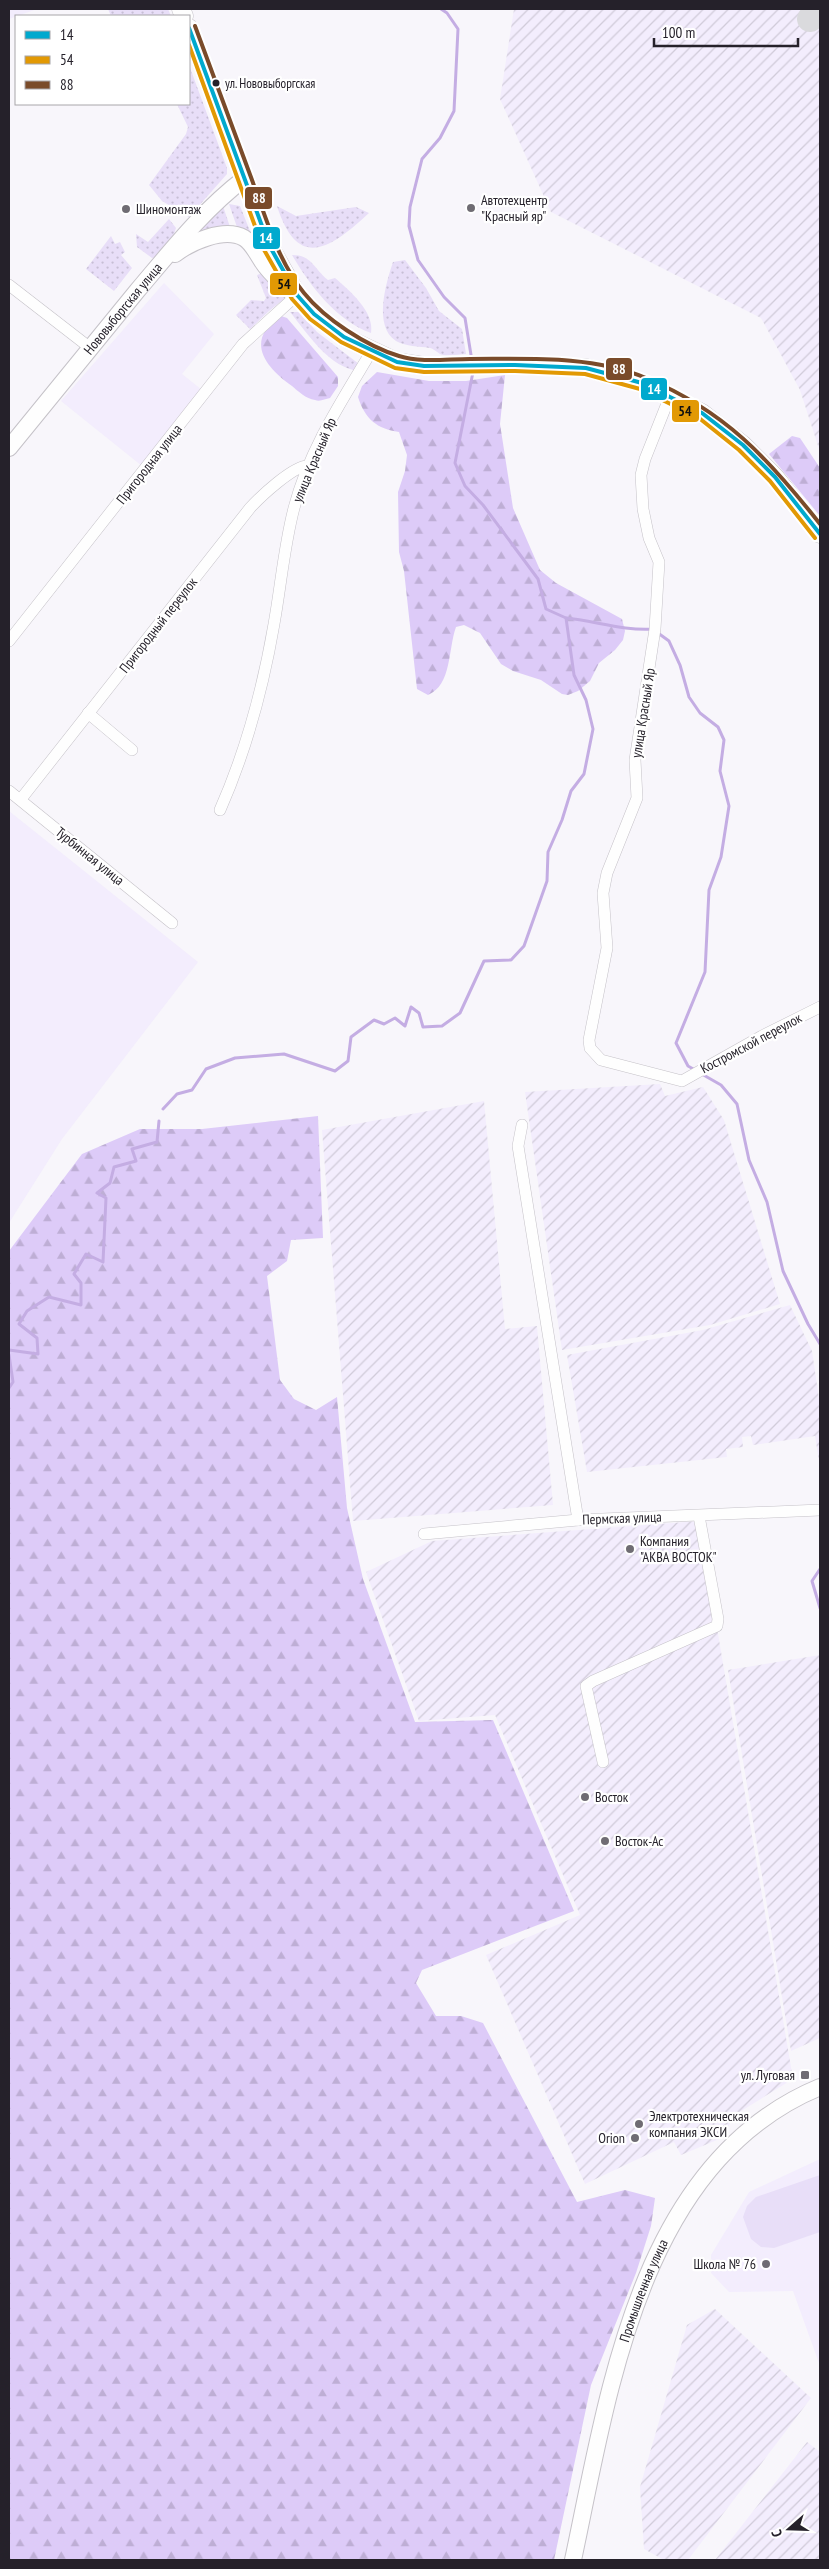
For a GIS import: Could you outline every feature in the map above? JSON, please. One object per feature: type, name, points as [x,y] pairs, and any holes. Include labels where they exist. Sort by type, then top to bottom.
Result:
[{"type":"main road","points":[[190,31],[269,245],[296,295],[314,314],[344,337],[371,352],[397,362],[451,366],[492,365],[586,368],[626,377],[670,396],[702,412],[743,445],[775,478],[820,534]]},
{"type":"street","name":"Нововыборгская улица","points":[[12,438],[216,201],[245,178]]},
{"type":"street","points":[[156,270],[194,242],[224,235],[237,236],[245,239],[253,247],[268,270],[296,295]]},
{"type":"street","points":[[9,286],[89,347]]},
{"type":"street","name":"Пригородная улица","points":[[9,641],[243,344],[296,295]]},
{"type":"street","name":"улица Красный Яр","points":[[220,810],[235,777],[256,709],[274,625],[287,536],[294,506],[308,466],[332,415],[371,352]]},
{"type":"street","name":"улица Красный Яр","points":[[670,396],[645,459],[641,475],[643,509],[648,531],[659,562],[655,629],[635,760],[637,798],[606,874],[603,893],[607,948],[589,1040],[590,1048],[601,1060],[682,1081]]},
{"type":"street","name":"Пригородный переулок","points":[[20,800],[262,495],[298,468],[308,466]]},
{"type":"street","points":[[88,713],[132,750]]},
{"type":"street","name":"Турбинная улица","points":[[9,790],[172,923]]},
{"type":"street","name":"Костромской переулок","points":[[682,1081],[762,1036],[820,1007]]},
{"type":"street","points":[[522,1125],[518,1146],[578,1520]]},
{"type":"street","name":"Пермская улица","points":[[424,1534],[578,1520],[820,1510]]},
{"type":"street","points":[[603,1762],[586,1686],[593,1681],[717,1626],[718,1618],[699,1516]]},
{"type":"street","name":"Промышленная улица","points":[[573,2560],[604,2413],[633,2308],[669,2227],[697,2187],[742,2136],[786,2103],[820,2087]]},
{"type":"shaded area","points":[[9,9],[37,9],[15,15],[15,17],[9,19]]},
{"type":"shaded area","points":[[108,9],[168,9],[171,15],[111,15]]},
{"type":"shaded area","points":[[514,9],[820,9],[820,452],[800,390],[761,318],[551,212],[500,99]]},
{"type":"shaded area","points":[[190,68],[227,168],[227,174],[189,217],[162,201],[149,185],[186,134],[188,127],[177,105],[190,105]]},
{"type":"shaded area","points":[[229,204],[240,206],[252,236],[238,230]]},
{"type":"shaded area","points":[[223,206],[231,230],[190,236]]},
{"type":"shaded area","points":[[277,206],[296,216],[356,207],[369,213],[342,236],[329,244],[317,247],[305,246],[295,240],[285,227]]},
{"type":"shaded area","points":[[169,219],[176,228],[174,234],[156,257],[152,258],[137,247],[136,234],[148,242]]},
{"type":"shaded area","points":[[111,236],[115,244],[120,242],[125,252],[121,255],[132,268],[114,291],[86,269]]},
{"type":"shaded area","points":[[292,255],[304,257],[328,280],[335,278],[347,289],[360,302],[369,317],[371,333],[347,320],[336,311],[307,279]]},
{"type":"shaded area","points":[[405,260],[426,288],[439,311],[462,329],[466,354],[443,355],[430,348],[400,343],[389,334],[383,315],[387,281],[393,262]]},
{"type":"shaded area","points":[[266,272],[284,295],[284,299],[250,329],[236,315],[251,300],[264,301],[266,298],[257,275]]},
{"type":"shaded area","points":[[164,283],[214,334],[182,374],[202,390],[142,466],[61,401]]},
{"type":"shaded area","points":[[290,312],[299,312],[317,332],[359,364],[360,371],[349,369],[329,357],[320,349]]},
{"type":"shaded area","points":[[9,811],[198,962],[62,1139],[9,1223]]},
{"type":"shaded area","points":[[660,1084],[665,1096],[703,1087],[724,1120],[780,1304],[710,1325],[562,1350],[525,1092]]},
{"type":"shaded area","points":[[484,1101],[505,1329],[537,1326],[553,1505],[353,1521],[322,1130]]},
{"type":"shaded area","points":[[790,1305],[812,1351],[820,1405],[820,1467],[815,1436],[753,1445],[751,1436],[742,1437],[743,1447],[726,1449],[727,1457],[587,1472],[567,1355],[703,1330]]},
{"type":"shaded area","points":[[699,1521],[793,2079],[733,2116],[724,2137],[681,2155],[674,2142],[585,2184],[486,1955],[580,1915],[495,1715],[419,1721],[366,1572],[432,1541]]},
{"type":"shaded area","points":[[820,1655],[820,2038],[791,2051],[728,1670]]},
{"type":"shaded area","name":"Школа № 76","points":[[820,2159],[820,2366],[793,2291],[729,2292],[711,2273],[711,2255],[749,2192]]},
{"type":"shaded area","points":[[820,2175],[820,2232],[774,2248],[761,2247],[751,2239],[743,2217],[747,2206],[756,2197]]},
{"type":"shaded area","points":[[715,2309],[811,2398],[688,2560],[664,2560],[644,2549],[640,2487],[687,2325]]},
{"type":"shaded area","points":[[807,2442],[820,2452],[820,2560],[715,2560]]},
{"type":"green space","points":[[281,316],[287,318],[338,377],[338,386],[330,398],[319,401],[305,396],[282,379],[267,362],[262,353],[263,334]]},
{"type":"green space","points":[[377,372],[429,381],[466,381],[505,375],[500,424],[513,508],[540,570],[556,583],[622,619],[625,631],[623,640],[615,650],[599,663],[590,681],[578,691],[568,695],[562,694],[541,680],[513,671],[501,664],[480,633],[464,625],[456,627],[448,666],[436,690],[428,695],[417,689],[404,571],[399,552],[398,492],[405,471],[407,455],[399,432],[391,431],[373,422],[364,411],[358,397],[362,386]]},
{"type":"green space","points":[[792,436],[800,438],[820,468],[820,516],[769,454]]},
{"type":"green space","points":[[318,1116],[323,1238],[291,1240],[287,1261],[267,1276],[280,1380],[294,1399],[316,1410],[337,1397],[347,1508],[363,1579],[415,1722],[493,1720],[574,1911],[422,1970],[416,1983],[436,2016],[461,2016],[483,2023],[577,2202],[625,2190],[655,2198],[651,2226],[636,2273],[591,2385],[554,2560],[9,2560],[9,1251],[82,1154],[140,1129],[202,1129]]},
{"type":"waterway","points":[[441,9],[447,13],[458,29],[454,111],[440,138],[422,159],[410,207],[409,226],[418,260],[444,297],[465,318],[472,361]]},
{"type":"waterway","points":[[163,1109],[177,1094],[192,1090],[206,1069],[235,1058],[284,1054],[335,1071],[348,1061],[351,1037],[374,1020],[384,1024],[395,1018],[405,1026],[411,1007],[419,1013],[423,1027],[442,1026],[460,1013],[484,961],[511,960],[524,946],[547,881],[548,852],[562,820],[571,791],[584,774],[593,729],[586,700],[574,675],[566,618],[546,609],[538,579],[483,505],[465,486],[455,463],[473,372]]},
{"type":"waterway","points":[[566,618],[620,627],[653,629]]},
{"type":"waterway","points":[[658,633],[669,641],[680,665],[689,697],[700,713],[718,727],[724,740],[720,771],[729,806],[721,857],[709,890],[705,972],[676,1043],[688,1066],[695,1070]]},
{"type":"waterway","points":[[700,1073],[721,1085],[737,1104],[749,1160],[767,1202],[783,1271],[808,1324],[820,1344]]},
{"type":"waterway","points":[[9,1350],[38,1354],[37,1338],[19,1324],[27,1311],[49,1297],[81,1305],[81,1283],[74,1274],[86,1254],[103,1262],[106,1198],[97,1193],[110,1183],[114,1167],[136,1161],[132,1149],[157,1142],[159,1121]]},
{"type":"waterway","points":[[9,1355],[13,1382],[9,1388]]},
{"type":"waterway","points":[[820,1569],[812,1581],[820,1608]]},
{"type":"taxiway","points":[[810,19],[817,9]]},
{"type":"transit line","name":"88","points":[[195,26],[280,253],[295,281],[304,293],[335,322],[373,346],[407,358],[425,360],[559,360],[603,365],[646,378],[699,405],[722,421],[763,458],[820,524]]},
{"type":"transit line","name":"14","points":[[190,31],[269,245],[297,295],[314,314],[344,337],[397,362],[424,366],[515,365],[586,368],[642,383],[702,413],[743,445],[775,477],[820,534]]},
{"type":"transit line","name":"54","points":[[190,48],[263,248],[292,299],[310,319],[341,342],[395,368],[424,372],[515,371],[585,374],[640,389],[699,418],[739,450],[770,481],[815,538]]},
{"type":"place","name":"ул. Нововыборгская","points":[[216,83]]},
{"type":"place","name":"Автотехцентр \"Красный яр\"","points":[[471,208]]},
{"type":"place","name":"Шиномонтаж","points":[[126,209]]},
{"type":"place","name":"Компания \"АКВА ВОСТОК\"","points":[[630,1549]]},
{"type":"place","name":"Восток","points":[[585,1797]]},
{"type":"place","name":"Восток-Ас","points":[[605,1841]]},
{"type":"place","name":"ул. Луговая","points":[[805,2075]]},
{"type":"place","name":"Электротехническая компания ЭКСИ","points":[[639,2124]]},
{"type":"place","name":"Orion","points":[[635,2138]]},
{"type":"place","name":"Школа № 76","points":[[766,2264]]}]
